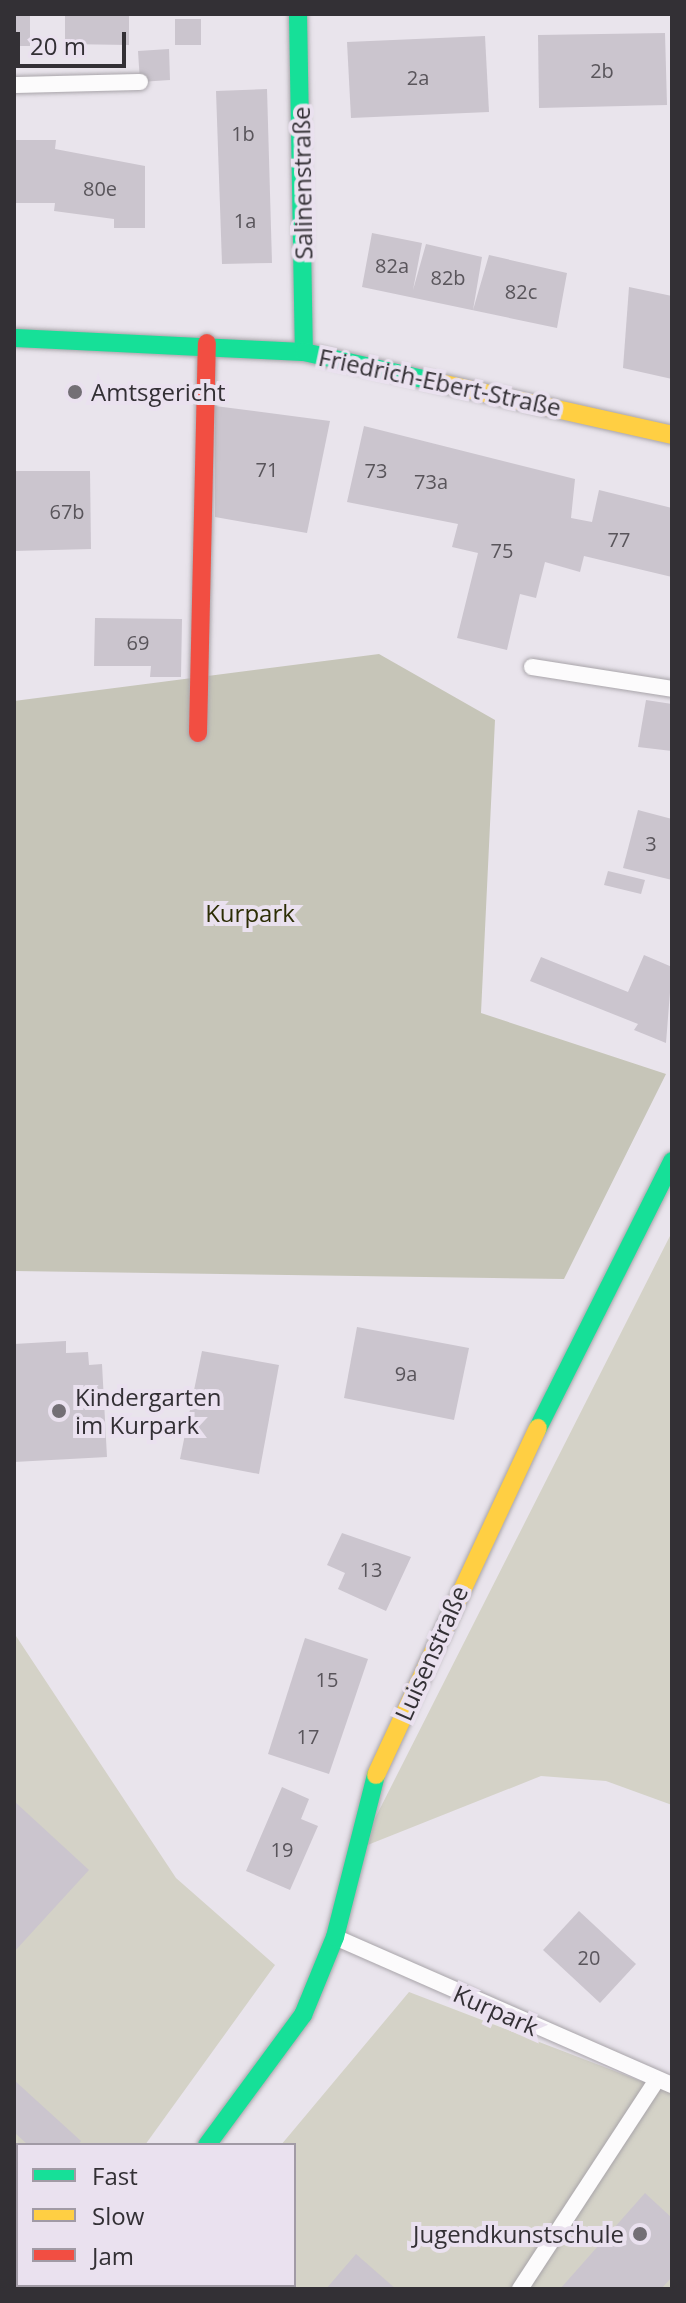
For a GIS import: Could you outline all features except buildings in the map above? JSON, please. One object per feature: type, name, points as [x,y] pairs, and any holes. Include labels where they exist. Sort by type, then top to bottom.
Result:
[{"type":"street","name":"Salinenstraße","points":[[298,14],[304,352]]},
{"type":"street","name":"Friedrich-Ebert-Straße","points":[[14,338],[207,343],[304,352],[672,435]]},
{"type":"street","points":[[198,733],[207,343]]},
{"type":"street","name":"Luisenstraße","points":[[208,2143],[303,2015],[335,1937],[377,1770],[482,1539],[672,1161]]},
{"type":"lane","points":[[14,85],[140,82]]},
{"type":"lane","points":[[532,667],[672,689]]},
{"type":"lane","name":"Kurpark","points":[[335,1937],[665,2083],[520,2289]]},
{"type":"shaded area","points":[[672,1232],[672,1805],[606,1781],[541,1776],[360,1848]]},
{"type":"shaded area","points":[[14,1633],[176,1878],[275,1965],[146,2143],[16,2143],[16,2287],[98,2289],[14,2289]]},
{"type":"shaded area","points":[[409,1992],[672,2093],[672,2289],[160,2289],[296,2287],[296,2143],[283,2143]]},
{"type":"green space","name":"Kurpark","points":[[379,654],[495,720],[481,1013],[666,1074],[564,1279],[14,1271],[14,701]]},
{"type":"traffic: fast","points":[[298,14],[304,352]]},
{"type":"traffic: fast","points":[[14,338],[304,352],[440,383]]},
{"type":"traffic: fast","points":[[538,1428],[672,1161]]},
{"type":"traffic: fast","points":[[208,2143],[303,2015],[335,1937],[376,1775]]},
{"type":"traffic: slow","points":[[440,383],[672,435]]},
{"type":"traffic: slow","points":[[376,1775],[538,1428]]},
{"type":"traffic: jam","points":[[198,733],[207,343]]},
{"type":"place","name":"Amtsgericht","points":[[75,392]]},
{"type":"place","name":"Kindergarten im Kurpark","points":[[59,1411]]},
{"type":"place","name":"Jugendkunstschule","points":[[640,2234]]}]
